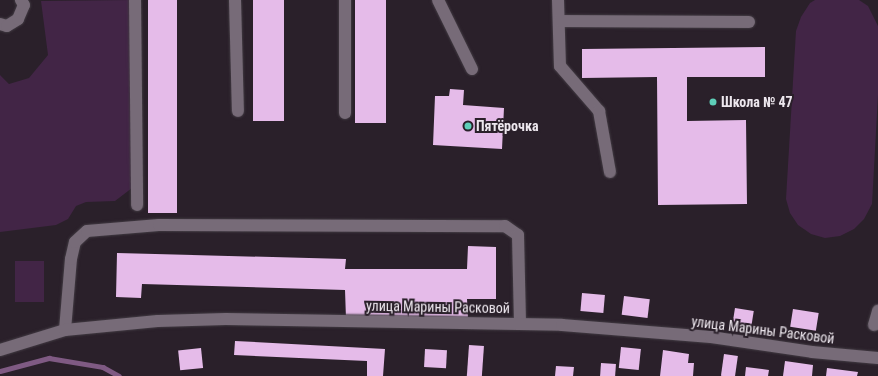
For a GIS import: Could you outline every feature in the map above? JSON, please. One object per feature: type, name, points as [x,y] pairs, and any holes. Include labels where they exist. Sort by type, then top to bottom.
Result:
[{"type":"street","points":[[0,24],[7,26],[18,19],[24,5],[21,0]]},
{"type":"street","points":[[135,0],[137,205]]},
{"type":"street","points":[[235,0],[238,111]]},
{"type":"street","points":[[345,0],[345,113]]},
{"type":"street","points":[[438,0],[472,69]]},
{"type":"street","points":[[558,0],[560,66],[599,111],[610,172]]},
{"type":"street","points":[[559,21],[749,22]]},
{"type":"street","points":[[66,330],[71,259],[75,242],[87,231],[159,225],[505,226],[518,235],[520,323]]},
{"type":"street","points":[[874,325],[878,311]]},
{"type":"street","name":"улица Марины Расковой","points":[[0,350],[66,330],[158,321],[226,319],[520,323],[711,337],[812,352],[878,358]]},
{"type":"shaded area","points":[[133,0],[132,188],[115,201],[86,202],[76,206],[68,219],[56,225],[0,232],[0,75],[9,84],[29,78],[48,55],[41,1]]},
{"type":"shaded area","points":[[815,0],[859,0],[868,6],[878,26],[878,95],[872,204],[864,219],[854,229],[840,236],[825,238],[811,234],[798,225],[790,213],[786,199],[796,31],[801,17],[810,3]]},
{"type":"shaded area","points":[[15,261],[44,261],[44,302],[15,302]]},
{"type":"building","points":[[148,0],[177,0],[177,213],[148,213]]},
{"type":"building","points":[[253,0],[284,0],[284,121],[253,121]]},
{"type":"building","points":[[355,0],[386,0],[386,123],[355,123]]},
{"type":"building","points":[[765,47],[765,77],[687,77],[687,121],[746,120],[747,204],[658,205],[657,77],[582,78],[582,49]]},
{"type":"building","name":"Пятёрочка","points":[[450,89],[464,90],[463,105],[504,108],[502,149],[433,145],[435,96],[449,96]]},
{"type":"building","points":[[468,246],[496,247],[496,299],[467,299],[468,318],[346,319],[345,290],[142,284],[141,298],[116,297],[117,253],[346,259],[345,269],[467,269]]},
{"type":"building","points":[[582,293],[605,295],[603,313],[580,311]]},
{"type":"building","points":[[624,296],[650,299],[647,318],[622,315]]},
{"type":"building","points":[[735,308],[754,311],[751,327],[732,324]]},
{"type":"building","points":[[793,309],[819,313],[816,331],[790,327]]},
{"type":"building","points":[[235,341],[385,349],[383,376],[367,376],[367,361],[234,355]]},
{"type":"building","points":[[469,345],[484,346],[482,376],[467,376]]},
{"type":"building","points":[[621,347],[641,349],[639,370],[619,368]]},
{"type":"building","points":[[201,348],[203,368],[180,370],[178,350]]},
{"type":"building","points":[[425,349],[447,350],[446,368],[424,367]]},
{"type":"building","points":[[663,350],[689,354],[688,363],[694,363],[693,376],[660,376]]},
{"type":"building","points":[[724,354],[738,356],[735,376],[721,376]]},
{"type":"building","points":[[785,361],[813,365],[812,376],[783,376]]},
{"type":"building","points":[[601,363],[616,364],[615,376],[600,376]]},
{"type":"building","points":[[556,366],[574,367],[573,376],[555,376]]},
{"type":"building","points":[[746,367],[769,370],[768,376],[745,376]]},
{"type":"building","points":[[827,368],[858,372],[857,376],[826,376]]},
{"type":"waterway","points":[[0,371],[49,358],[103,367],[119,376]]},
{"type":"place","name":"Школа № 47","points":[[713,102]]},
{"type":"place","name":"Пятёрочка","points":[[468,126]]}]
